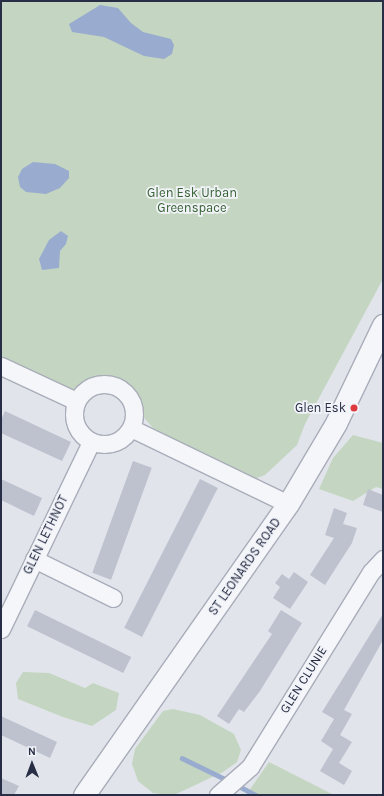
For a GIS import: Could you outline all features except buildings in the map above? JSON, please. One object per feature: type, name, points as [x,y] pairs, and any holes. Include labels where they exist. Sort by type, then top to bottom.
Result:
[{"type":"street","name":"ST LEONARDS ROAD","points":[[87,794],[288,504],[336,423],[383,325]]},
{"type":"street","points":[[1,366],[76,401]]},
{"type":"street","points":[[94,386],[116,387],[130,400],[133,409],[131,428],[118,441],[102,444],[91,442],[75,423],[76,401],[94,386]]},
{"type":"street","points":[[131,428],[288,504]]},
{"type":"street","name":"GLEN LETHNOT","points":[[1,629],[91,442]]},
{"type":"street","points":[[34,559],[113,598]]},
{"type":"street","name":"GLEN CLUNIE","points":[[218,795],[250,767],[370,572],[383,559]]},
{"type":"green space","name":"Glen Esk Urban Greenspace","points":[[1,1],[383,1],[383,279],[305,424],[297,445],[265,475],[252,480],[153,428],[140,413],[137,398],[128,385],[111,378],[96,376],[73,389],[1,358]]},
{"type":"green space","points":[[353,435],[383,443],[383,489],[376,487],[353,501],[319,489],[333,458]]},
{"type":"green space","points":[[23,672],[49,673],[85,688],[93,683],[119,693],[116,710],[92,726],[63,717],[18,699],[16,683]]},
{"type":"green space","points":[[173,709],[200,715],[234,734],[241,750],[237,762],[223,772],[174,795],[153,793],[138,781],[132,764],[135,749],[163,711]]},
{"type":"green space","points":[[269,762],[334,795],[246,795]]},
{"type":"water","points":[[100,5],[118,8],[131,23],[143,32],[171,39],[174,45],[172,54],[164,59],[144,56],[104,37],[72,32],[69,24]]},
{"type":"water","points":[[33,162],[55,164],[69,171],[69,178],[60,188],[46,194],[26,192],[20,187],[18,177],[22,169]]},
{"type":"water","points":[[61,231],[68,236],[66,244],[60,251],[59,268],[42,270],[39,259],[49,240]]},
{"type":"waterway","points":[[182,758],[229,781]]},
{"type":"waterway","points":[[235,784],[256,795]]},
{"type":"place","name":"Glen Esk","points":[[354,408]]}]
